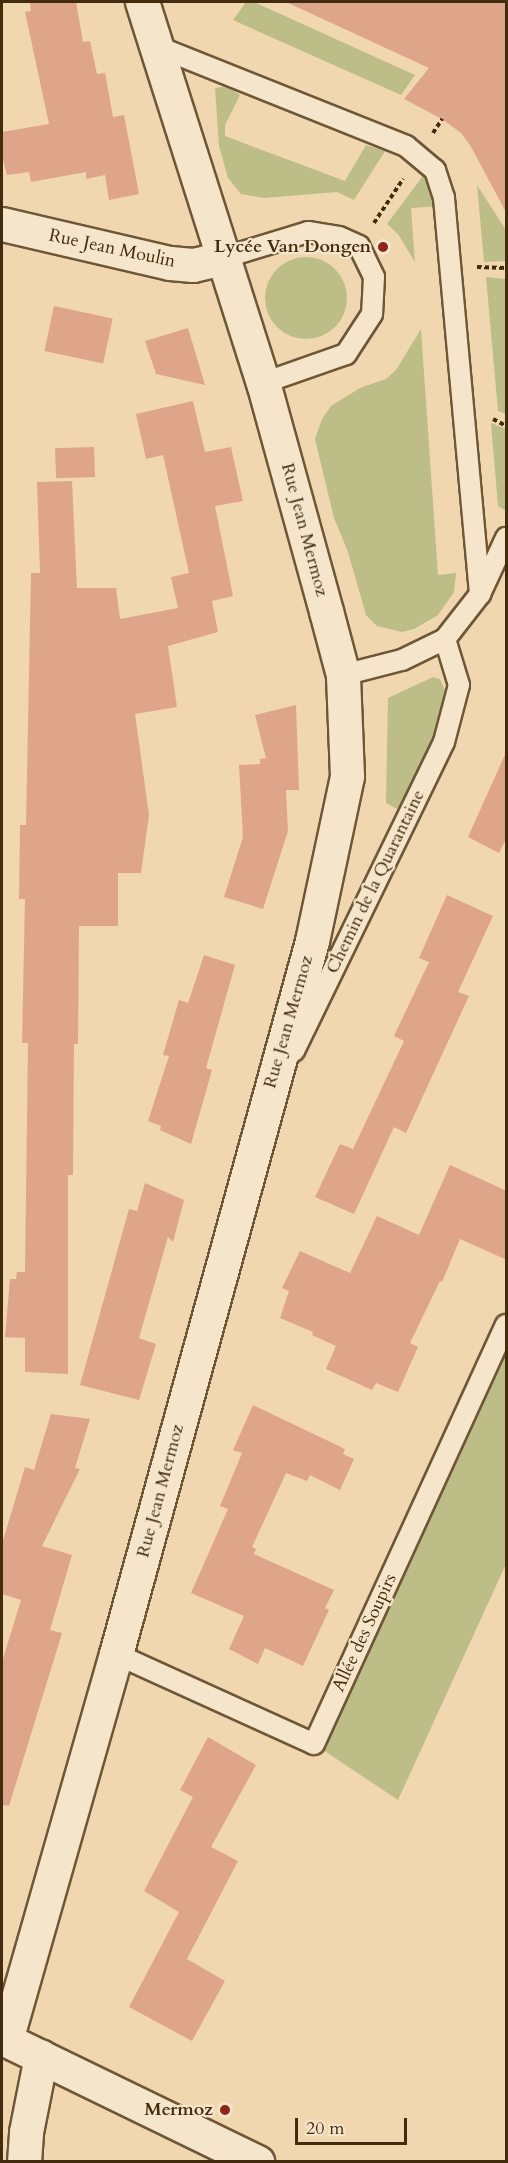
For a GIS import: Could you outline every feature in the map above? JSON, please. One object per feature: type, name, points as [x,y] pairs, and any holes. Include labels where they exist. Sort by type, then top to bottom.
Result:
[{"type":"street","name":"Rue Jean Mermoz","points":[[4,2039],[116,1654],[261,1118],[312,941],[347,776],[343,675],[263,383],[142,2]]},
{"type":"street","name":"Rue Jean Moulin","points":[[2,224],[170,263],[193,266],[223,258]]},
{"type":"street","points":[[4,2039],[257,2162]]},
{"type":"street","points":[[24,2162],[26,2132],[41,2056]]},
{"type":"lane","points":[[156,46],[406,146],[435,170],[444,198],[480,594]]},
{"type":"lane","points":[[223,258],[308,232],[339,237],[359,246],[375,277],[372,314],[346,354],[263,383]]},
{"type":"lane","points":[[343,675],[402,660],[445,639],[480,594],[507,538]]},
{"type":"lane","name":"Chemin de la Quarantaine","points":[[261,1118],[444,742],[459,685],[445,639]]},
{"type":"lane","name":"Allée des Soupirs","points":[[116,1654],[314,1744],[507,1325]]},
{"type":"green space","points":[[246,2],[254,2],[415,75],[401,95],[233,20]]},
{"type":"green space","points":[[215,88],[230,88],[240,95],[225,125],[225,136],[345,181],[366,145],[385,151],[354,200],[337,192],[264,198],[241,194],[228,178],[219,146]]},
{"type":"green space","points":[[425,173],[441,206],[411,208],[415,262],[398,234],[387,224]]},
{"type":"green space","points":[[477,185],[506,230],[506,261],[484,262]]},
{"type":"green space","points":[[306,257],[322,260],[335,269],[344,282],[347,298],[344,314],[335,327],[322,336],[306,339],[290,336],[277,327],[268,314],[265,298],[268,282],[277,269],[290,260]]},
{"type":"green space","points":[[486,277],[506,279],[506,414],[498,411]]},
{"type":"green space","points":[[421,329],[438,575],[456,573],[454,592],[438,615],[414,629],[402,632],[377,626],[366,615],[348,552],[334,518],[315,439],[322,419],[331,406],[360,388],[386,379],[396,370]]},
{"type":"green space","points":[[491,423],[506,429],[506,511],[498,506]]},
{"type":"green space","points":[[433,677],[440,679],[447,695],[441,734],[412,795],[397,809],[386,803],[388,698]]},
{"type":"green space","points":[[506,1325],[506,1564],[398,1800],[314,1744]]},
{"type":"building","points":[[30,2],[76,2],[83,42],[90,41],[97,74],[105,73],[113,117],[124,115],[139,194],[109,200],[105,175],[86,179],[86,172],[31,182],[29,172],[7,175],[2,156],[2,132],[49,124],[25,12],[31,11]]},
{"type":"building","points":[[286,2],[507,2],[507,214],[470,145],[461,133],[442,119],[404,99],[429,68]]},
{"type":"building","points":[[54,306],[113,318],[103,363],[44,351]]},
{"type":"building","points":[[188,328],[205,385],[156,374],[145,341]]},
{"type":"building","points":[[193,401],[205,452],[231,447],[243,501],[215,506],[233,596],[212,601],[218,632],[168,646],[177,707],[135,714],[149,815],[141,873],[118,873],[118,926],[79,926],[78,1044],[74,1044],[73,1175],[68,1175],[68,1374],[25,1372],[25,1338],[5,1337],[10,1279],[16,1279],[17,1272],[25,1272],[28,1043],[22,1043],[25,899],[19,899],[20,825],[26,825],[31,573],[40,573],[37,482],[72,481],[77,588],[116,588],[120,619],[178,608],[171,577],[189,573],[163,455],[146,459],[136,414]]},
{"type":"building","points":[[94,447],[95,477],[56,478],[55,448]]},
{"type":"building","points":[[296,705],[299,790],[286,790],[288,831],[263,909],[224,897],[243,837],[239,765],[260,764],[260,759],[266,758],[255,715]]},
{"type":"building","points":[[507,750],[507,837],[499,853],[468,837]]},
{"type":"building","points":[[447,895],[493,916],[458,992],[469,996],[406,1133],[394,1127],[354,1214],[315,1197],[340,1144],[353,1149],[404,1041],[394,1036],[429,962],[419,958]]},
{"type":"building","points":[[204,955],[235,965],[206,1068],[212,1070],[191,1144],[160,1130],[161,1126],[148,1121],[169,1056],[163,1055],[179,1000],[188,1003]]},
{"type":"building","points":[[450,1165],[507,1191],[507,1260],[460,1239],[442,1282],[440,1281],[410,1343],[418,1347],[398,1392],[376,1383],[372,1390],[326,1369],[336,1346],[312,1335],[313,1332],[280,1318],[289,1291],[282,1288],[300,1251],[350,1273],[377,1216],[419,1235]]},
{"type":"building","points":[[145,1183],[184,1200],[173,1242],[168,1237],[139,1338],[156,1344],[139,1400],[80,1385],[129,1209],[137,1211]]},
{"type":"building","points":[[253,1405],[345,1449],[343,1454],[354,1459],[340,1490],[310,1475],[307,1481],[286,1473],[252,1547],[256,1549],[254,1554],[334,1590],[325,1608],[329,1610],[303,1666],[265,1648],[258,1664],[229,1649],[244,1616],[191,1593],[228,1509],[220,1506],[242,1453],[233,1450]]},
{"type":"building","points":[[51,1414],[90,1419],[75,1468],[80,1469],[42,1546],[72,1555],[50,1630],[62,1633],[9,1806],[2,1805],[2,1662],[21,1600],[2,1594],[2,1544],[25,1467],[34,1470]]},
{"type":"building","points":[[208,1737],[256,1765],[211,1847],[238,1861],[187,1959],[225,1981],[192,2041],[129,2007],[179,1912],[144,1891],[193,1797],[180,1790]]},
{"type":"place","name":"Lycée Van Dongen","points":[[383,247]]},
{"type":"place","name":"Mermoz","points":[[225,2110]]}]
